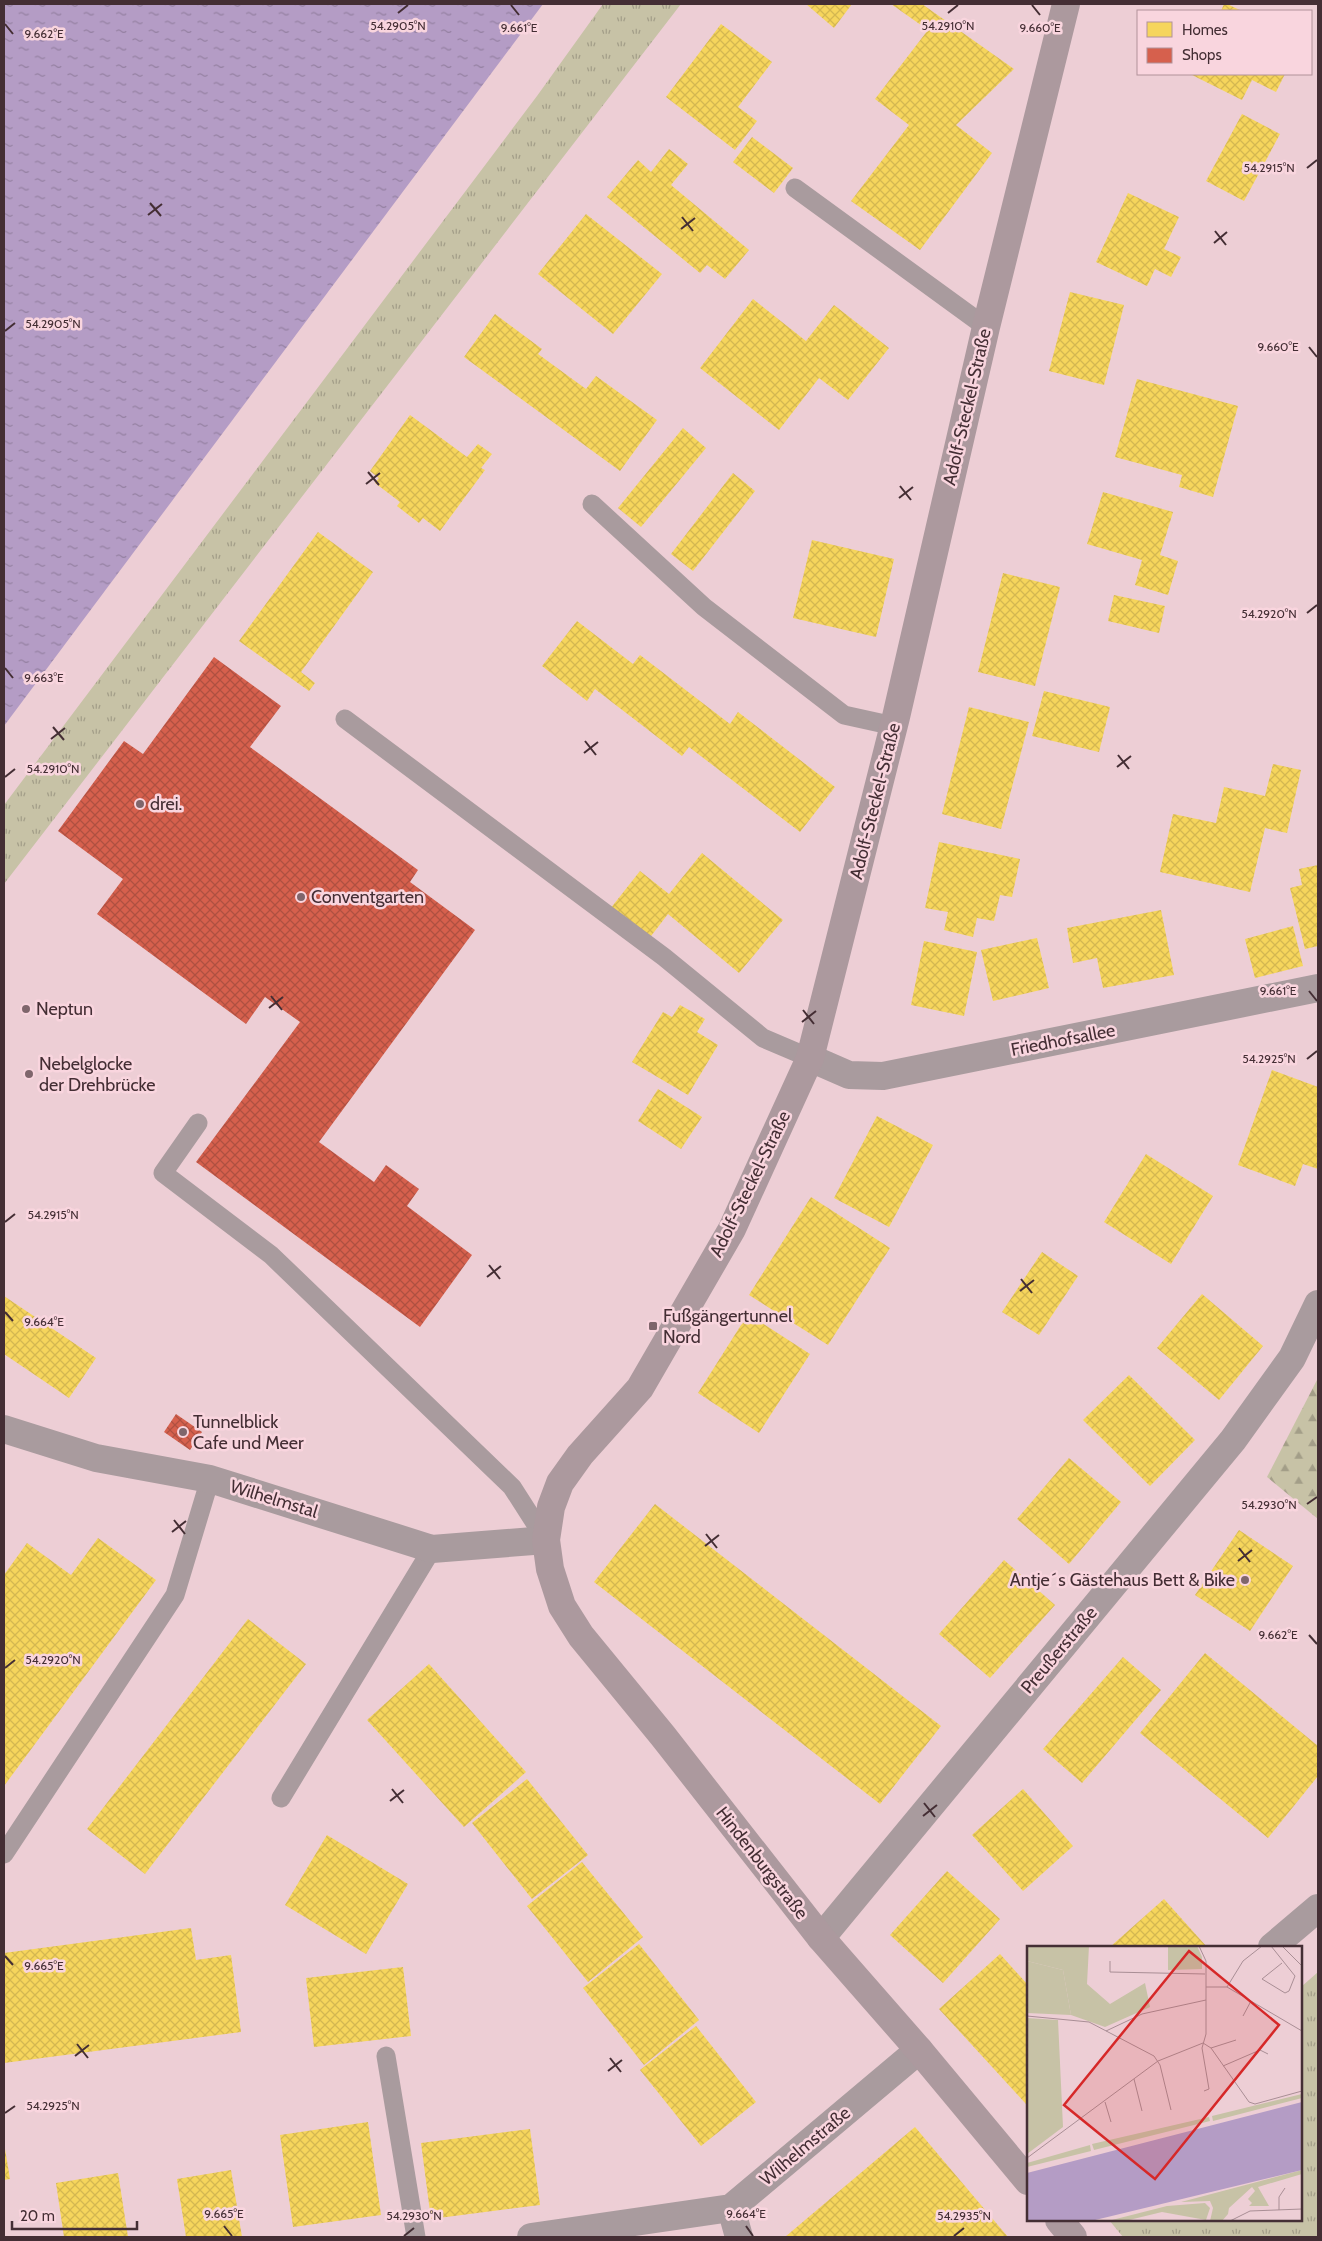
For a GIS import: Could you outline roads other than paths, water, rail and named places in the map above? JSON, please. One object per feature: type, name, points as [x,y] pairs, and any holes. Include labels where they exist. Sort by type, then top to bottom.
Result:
[{"type":"street","name":"Adolf-Steckel-Straße","points":[[546,1540],[551,1507],[560,1483],[580,1455],[640,1388],[732,1229],[810,1058],[894,726],[986,328],[1066,4]]},
{"type":"street","name":"Friedhofsallee","points":[[810,1058],[849,1075],[883,1076],[1318,988]]},
{"type":"street","name":"Preußerstraße","points":[[821,1938],[1233,1440],[1292,1358],[1318,1304]]},
{"type":"street","name":"Wilhelmstal","points":[[4,1429],[96,1458],[210,1479],[432,1549],[546,1540]]},
{"type":"street","name":"Hindenburgstraße","points":[[546,1540],[550,1569],[562,1606],[581,1636],[663,1736],[821,1938],[1024,2167]]},
{"type":"street","points":[[1273,1946],[1318,1908]]},
{"type":"street","name":"Wilhelmstraße","points":[[731,2208],[919,2050]]},
{"type":"street","points":[[531,2237],[731,2208],[739,2237]]},
{"type":"street","points":[[1060,2221],[1073,2237]]},
{"type":"lane","points":[[795,188],[986,328]]},
{"type":"lane","points":[[592,504],[704,607],[844,715],[894,726]]},
{"type":"lane","points":[[345,719],[664,957],[763,1038],[810,1058]]},
{"type":"lane","points":[[198,1123],[164,1173],[271,1255],[512,1488],[546,1540]]},
{"type":"lane","points":[[4,1854],[175,1595],[210,1479]]},
{"type":"lane","points":[[281,1798],[432,1549]]},
{"type":"lane","points":[[386,2056],[416,2237]]},
{"type":"water","points":[[4,4],[543,4],[4,726]]},
{"type":"place","name":"drei.","points":[[140,804]]},
{"type":"place","name":"Conventgarten","points":[[301,897]]},
{"type":"place","name":"Neptun","points":[[26,1009]]},
{"type":"place","name":"Nebelglocke der Drehbrücke","points":[[29,1074]]},
{"type":"place","name":"Fußgängertunnel Nord","points":[[653,1326]]},
{"type":"place","name":"Tunnelblick Cafe und Meer","points":[[183,1432]]},
{"type":"place","name":"Antje´s Gästehaus Bett & Bike","points":[[1245,1580]]}]
